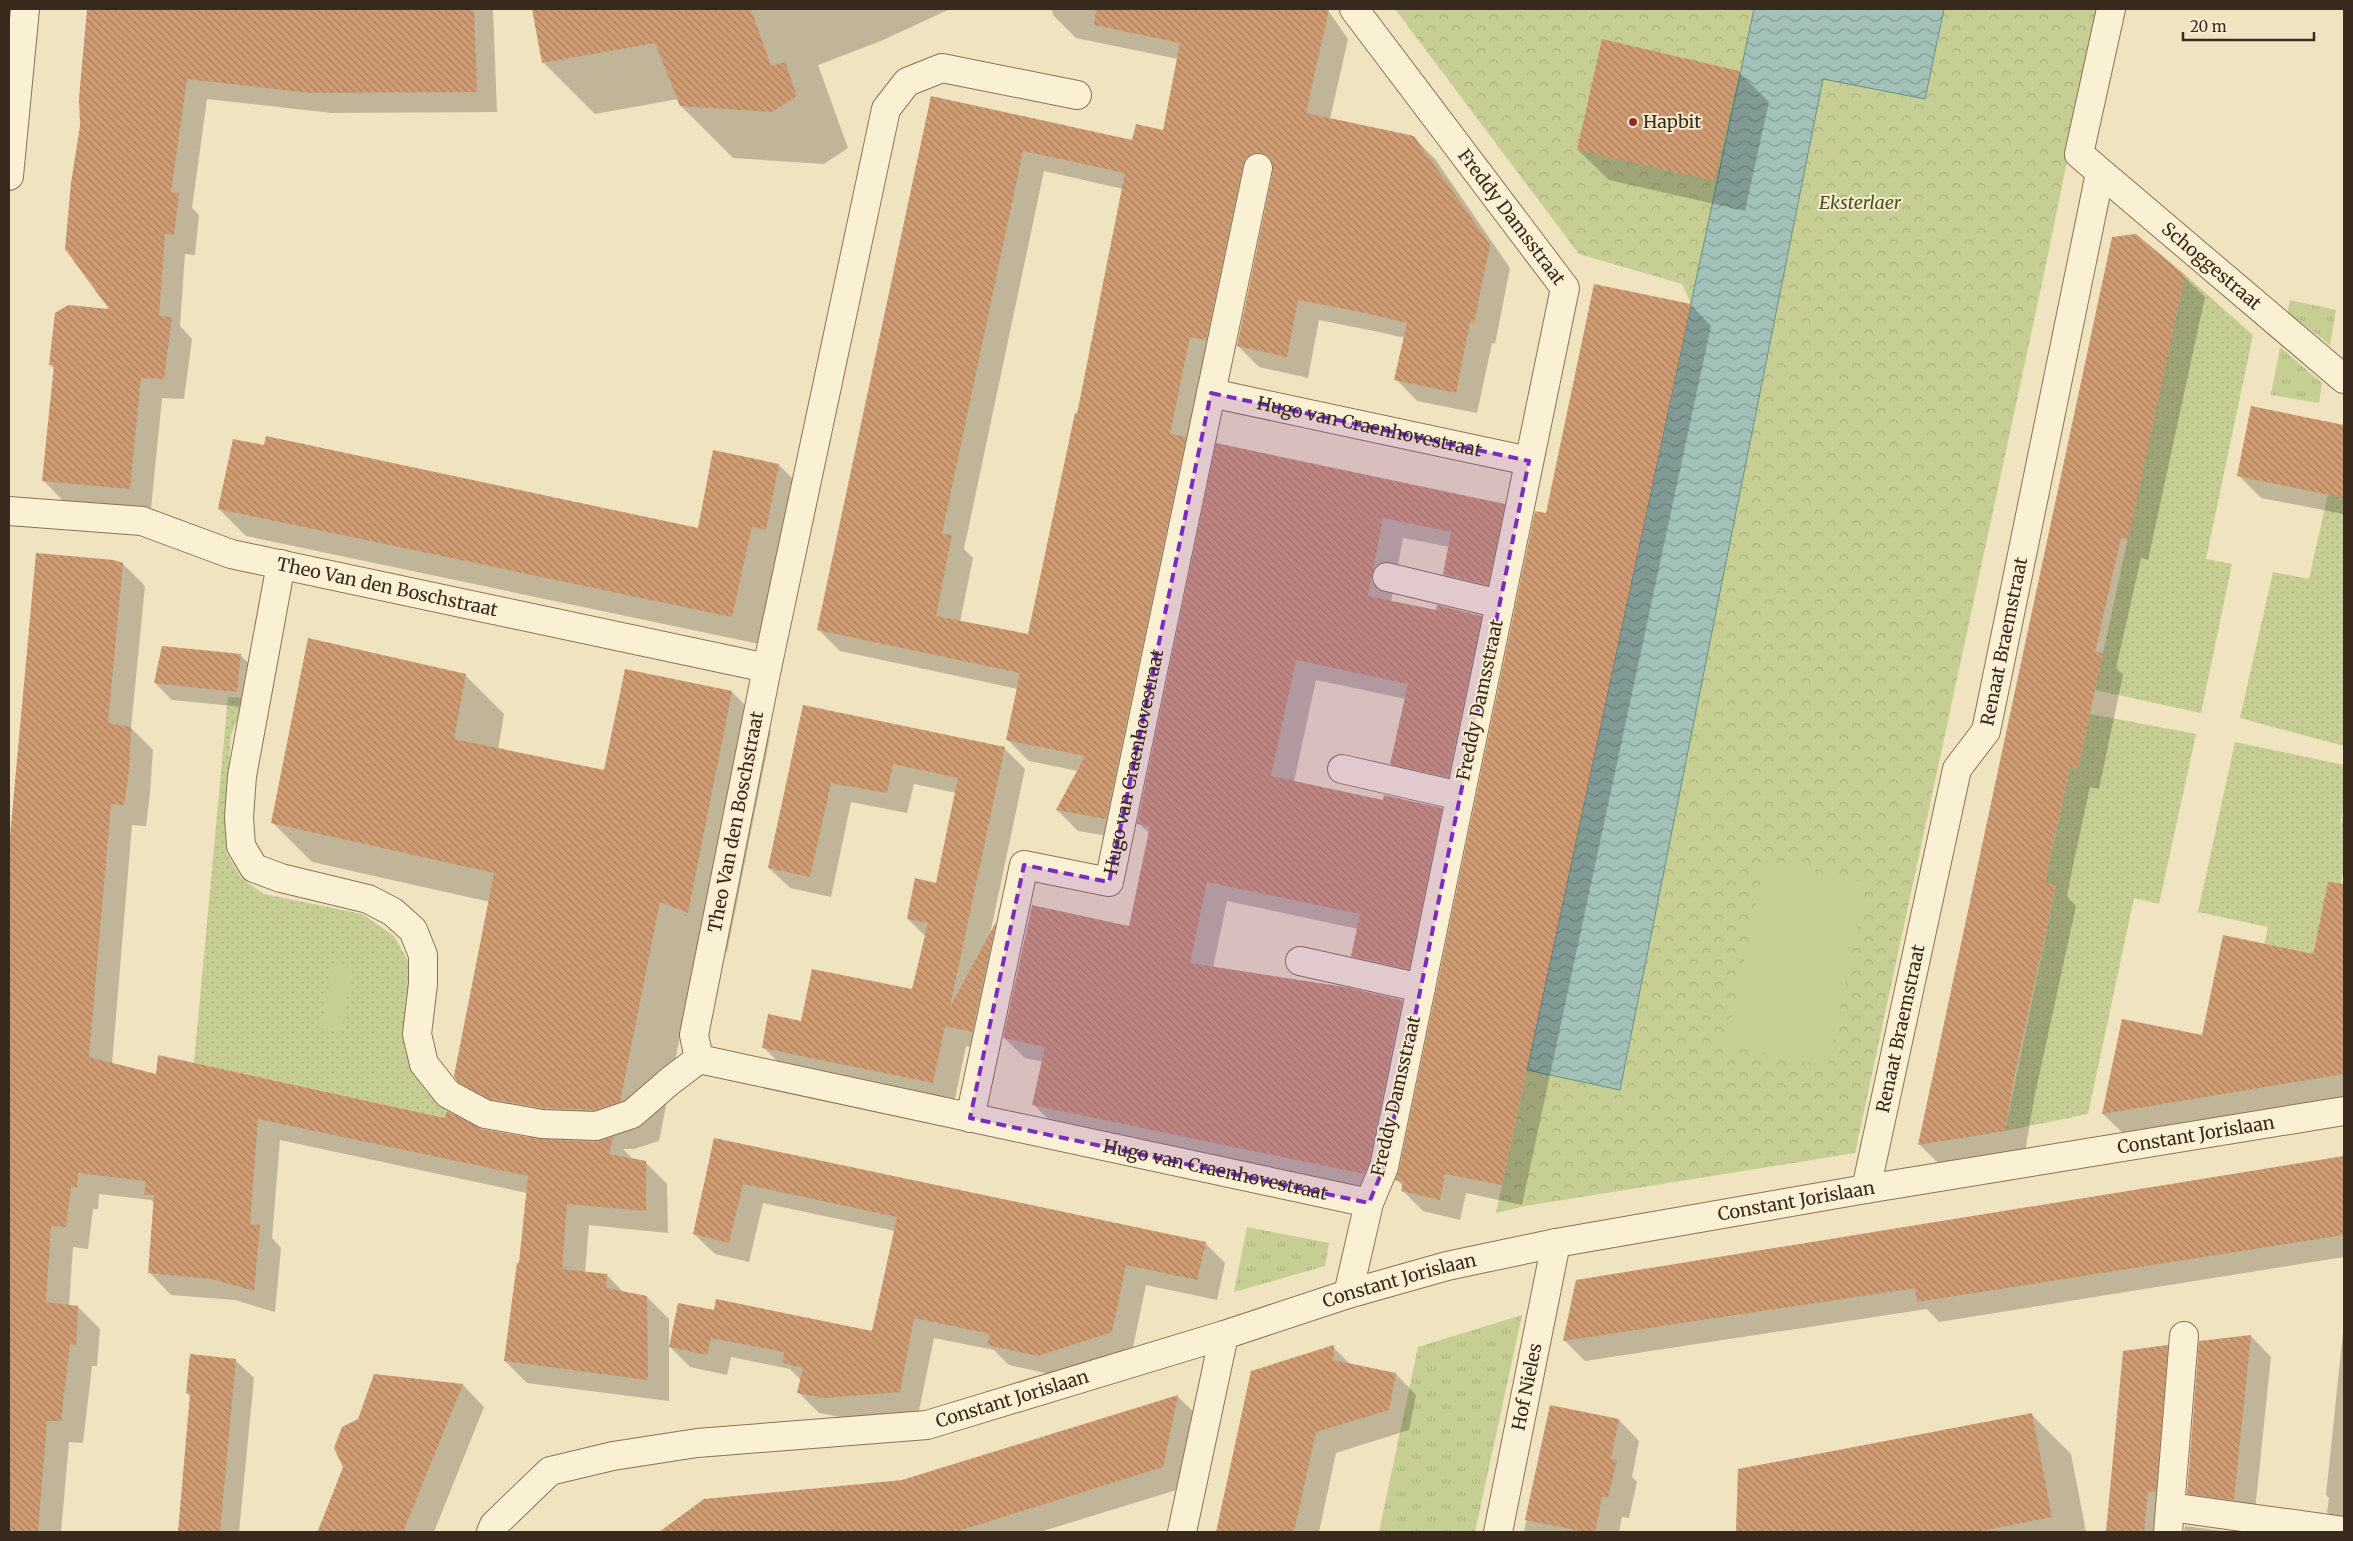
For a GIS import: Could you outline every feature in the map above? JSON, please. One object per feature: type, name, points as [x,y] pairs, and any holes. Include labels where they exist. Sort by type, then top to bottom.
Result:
[{"type":"street","points":[[9,176],[25,9]]},
{"type":"street","name":"Freddy Damsstraat","points":[[1354,9],[1564,288],[1384,1167],[1369,1203]]},
{"type":"street","name":"Schoggestraat","points":[[2111,9],[2079,154],[2344,379]]},
{"type":"street","name":"Theo Van den Boschstraat","points":[[700,1059],[694,1035],[705,977],[767,668],[886,109],[907,82],[942,68],[1077,96]]},
{"type":"street","name":"Hugo van Craenhovestraat","points":[[970,1118],[1024,865],[1109,882],[1258,168]]},
{"type":"street","name":"Renaat Braemstraat","points":[[1866,1189],[1957,769],[1986,731],[2100,172]]},
{"type":"street","name":"Hugo van Craenhovestraat","points":[[1211,393],[1529,461]]},
{"type":"street","name":"Theo Van den Boschstraat","points":[[9,511],[142,521],[231,554],[767,668]]},
{"type":"street","points":[[281,564],[242,776],[239,817],[241,846],[254,868],[281,878],[368,900],[393,912],[413,930],[423,956],[423,984],[417,1034],[424,1064],[448,1094],[485,1114],[542,1124],[596,1126],[632,1114],[670,1080],[700,1059]]},
{"type":"street","name":"Freddy Damsstraat","points":[[1387,577],[1500,604]]},
{"type":"street","name":"Freddy Damsstraat","points":[[1342,769],[1460,796]]},
{"type":"street","points":[[1300,960],[1421,988]]},
{"type":"street","name":"Hugo van Craenhovestraat","points":[[700,1059],[1369,1203]]},
{"type":"street","name":"Constant Jorislaan","points":[[491,1532],[494,1525],[550,1471],[613,1456],[697,1443],[927,1425],[1224,1335],[1348,1294],[1447,1266],[1556,1243],[1866,1189],[2344,1111]]},
{"type":"street","points":[[1348,1294],[1369,1203]]},
{"type":"street","name":"Hof Nieles","points":[[1498,1532],[1556,1243]]},
{"type":"street","points":[[1182,1532],[1224,1335]]},
{"type":"street","points":[[2184,1336],[2169,1520],[2344,1531]]},
{"type":"highlighted area","points":[[1211,393],[1529,461],[1384,1167],[1369,1203],[970,1118],[1024,865],[1109,882]]},
{"type":"green space","name":"Eksterlaer","points":[[1395,9],[2098,9],[2044,274],[1855,1153],[1520,1207],[1496,1213],[1691,304],[1682,284],[1579,254]]},
{"type":"green space","points":[[2185,275],[2253,335],[2206,559],[2232,564],[2201,713],[2095,690]]},
{"type":"green space","points":[[2290,300],[2336,310],[2330,345],[2288,312]]},
{"type":"green space","points":[[2280,347],[2322,383],[2319,403],[2271,395]]},
{"type":"green space","points":[[2328,494],[2344,498],[2344,746],[2240,718],[2273,572],[2309,579]]},
{"type":"green space","points":[[228,697],[246,698],[231,735],[227,801],[227,854],[241,878],[264,894],[362,914],[394,936],[408,961],[410,987],[405,1014],[404,1040],[412,1067],[425,1090],[455,1120],[194,1063]]},
{"type":"green space","points":[[2090,714],[2196,734],[2159,904],[2134,898],[2088,1114],[2005,1131],[2056,885],[2045,883],[2070,767],[2078,768]]},
{"type":"green space","points":[[2235,742],[2344,765],[2344,805],[2340,825],[2344,826],[2344,869],[2336,906],[2324,903],[2290,1055],[2242,1045],[2268,927],[2198,912]]},
{"type":"green space","points":[[1765,861],[1867,883],[1828,1066],[1726,1045]]},
{"type":"green space","points":[[333,964],[353,968],[341,1031],[321,1027]]},
{"type":"green space","points":[[1247,1227],[1329,1243],[1325,1266],[1234,1292]]},
{"type":"green space","points":[[1522,1315],[1475,1532],[1379,1532],[1418,1347]]},
{"type":"water","points":[[1754,9],[1944,9],[1925,99],[1823,79],[1620,1090],[1527,1070]]},
{"type":"building","points":[[87,9],[474,9],[477,92],[310,93],[187,79],[171,192],[179,193],[174,235],[165,234],[159,316],[172,317],[164,379],[141,378],[130,489],[42,481],[54,365],[49,365],[55,313],[68,305],[109,309],[65,249],[71,183],[80,126],[79,98]]},
{"type":"building","points":[[532,9],[751,9],[771,66],[785,62],[797,96],[772,112],[680,106],[655,43],[542,63]]},
{"type":"building","points":[[1096,9],[1329,9],[1306,113],[1414,136],[1490,245],[1474,323],[1470,322],[1456,393],[1394,380],[1407,323],[1356,311],[1298,300],[1287,357],[1237,346],[1273,171],[1273,164],[1269,157],[1262,153],[1254,153],[1246,158],[1206,340],[1190,337],[1170,434],[1186,437],[1106,819],[1056,810],[1085,756],[1006,740],[1020,673],[817,630],[931,96],[1132,140],[1136,124],[1163,130],[1180,43],[1094,25]],"holes":[[[1023,151],[1125,173],[1077,414],[1075,413],[1028,634],[936,616],[952,535],[942,534]]]},
{"type":"building","points":[[1602,39],[1739,71],[1714,181],[1577,150]]},
{"type":"building","points":[[2136,234],[2185,275],[2128,540],[2121,538],[2095,652],[2103,653],[2078,769],[2070,767],[2053,844],[2045,883],[2056,884],[2014,1078],[2005,1131],[1918,1145],[2112,237]]},
{"type":"building","points":[[1594,284],[1691,304],[1502,1185],[1445,1174],[1440,1200],[1401,1191],[1403,1182],[1395,1180],[1399,1170],[1535,511],[1546,513]]},
{"type":"building","points":[[2251,406],[2344,425],[2344,498],[2237,476]]},
{"type":"building","points":[[266,436],[698,528],[713,450],[779,464],[766,530],[752,527],[732,617],[218,509],[233,439],[264,445]]},
{"type":"building","points":[[1216,443],[1505,504],[1488,585],[1443,574],[1451,532],[1383,518],[1368,596],[1436,610],[1437,605],[1482,616],[1448,777],[1390,764],[1408,684],[1296,660],[1271,776],[1383,800],[1384,795],[1442,808],[1409,969],[1351,956],[1360,914],[1207,882],[1190,963],[1345,987],[1402,1000],[1369,1162],[1364,1174],[1032,1105],[1045,1047],[1003,1038],[1032,905],[1129,926],[1150,826],[1137,824]]},
{"type":"building","points":[[36,553],[114,560],[123,563],[108,723],[131,727],[129,772],[124,805],[111,804],[89,1057],[156,1074],[158,1055],[445,1118],[447,1111],[482,1129],[539,1139],[595,1142],[613,1137],[609,1154],[646,1161],[646,1211],[567,1204],[562,1269],[607,1274],[606,1288],[647,1296],[648,1380],[504,1361],[517,1263],[519,1263],[528,1176],[258,1119],[250,1224],[260,1225],[254,1291],[212,1279],[148,1273],[154,1195],[144,1195],[146,1181],[78,1173],[77,1187],[71,1187],[66,1227],[51,1226],[46,1302],[78,1306],[76,1345],[70,1344],[61,1421],[47,1421],[38,1532],[9,1532],[9,847]]},
{"type":"building","points":[[308,638],[466,674],[454,739],[604,770],[625,669],[732,691],[688,913],[660,902],[620,1102],[594,1110],[544,1108],[490,1099],[458,1082],[454,1076],[494,873],[271,823]]},
{"type":"building","points":[[162,646],[241,654],[237,692],[154,683]]},
{"type":"building","points":[[803,705],[1005,747],[950,1007],[996,922],[972,1032],[945,1026],[933,1083],[762,1048],[768,1014],[801,1021],[812,969],[912,989],[928,923],[907,919],[915,878],[936,883],[958,778],[893,764],[887,793],[831,783],[810,877],[768,868]]},
{"type":"building","points":[[2328,882],[2344,884],[2344,1074],[2102,1114],[2122,1019],[2202,1035],[2223,935],[2313,954]]},
{"type":"building","points":[[714,1138],[1206,1242],[1197,1280],[1126,1265],[1112,1332],[1038,1356],[987,1345],[990,1334],[914,1318],[900,1392],[824,1398],[797,1393],[803,1368],[783,1363],[784,1352],[711,1338],[707,1355],[669,1347],[678,1303],[714,1310],[716,1299],[872,1331],[897,1217],[743,1184],[729,1243],[693,1234]]},
{"type":"building","points":[[2344,1156],[2344,1235],[1917,1302],[1915,1288],[1563,1341],[1576,1280]]},
{"type":"building","points":[[2251,1335],[2234,1500],[2187,1494],[2199,1341]]},
{"type":"building","points":[[1334,1345],[1333,1360],[1396,1373],[1389,1410],[1316,1432],[1294,1532],[1216,1532],[1251,1371]]},
{"type":"building","points":[[2168,1345],[2156,1492],[2148,1491],[2144,1532],[2106,1532],[2123,1351]]},
{"type":"building","points":[[190,1354],[236,1359],[220,1532],[178,1532],[190,1394],[186,1393]]},
{"type":"building","points":[[374,1374],[463,1384],[403,1532],[318,1532],[343,1467],[334,1448],[342,1427],[358,1419]]},
{"type":"building","points":[[1178,1395],[1163,1467],[955,1532],[659,1532],[704,1499],[902,1480]]},
{"type":"building","points":[[1550,1405],[1619,1419],[1611,1459],[1617,1460],[1608,1498],[1602,1497],[1595,1532],[1586,1532],[1525,1520]]},
{"type":"building","points":[[2032,1413],[2052,1517],[1977,1532],[1736,1532],[1738,1469]]},
{"type":"place","name":"Hapbit","points":[[1633,122]]}]
